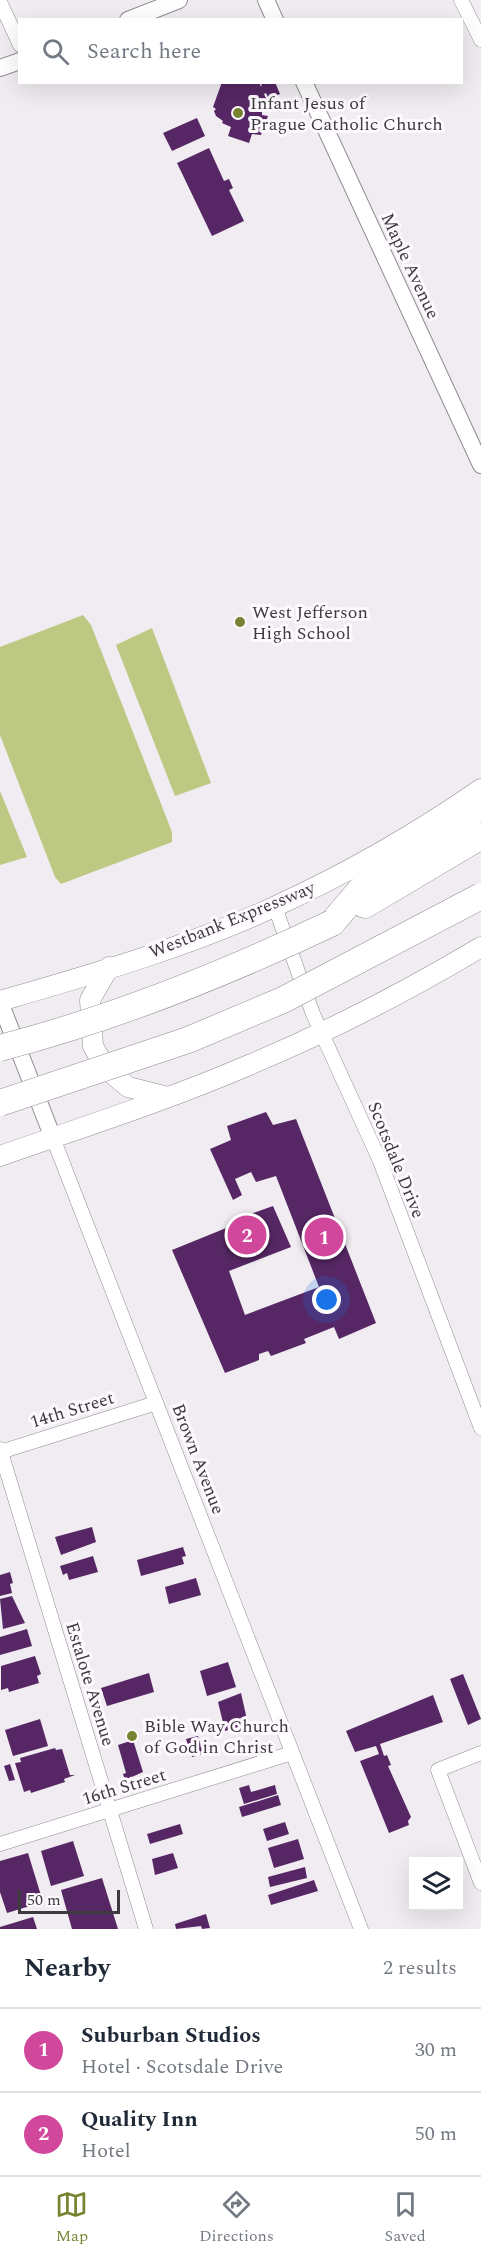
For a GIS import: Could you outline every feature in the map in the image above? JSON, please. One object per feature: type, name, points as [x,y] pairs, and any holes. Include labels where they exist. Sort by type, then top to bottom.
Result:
[{"type":"highway","points":[[332,923],[361,889],[420,851],[481,806]]},
{"type":"highway","points":[[0,1048],[136,1007],[188,987],[332,923],[481,836]]},
{"type":"highway","points":[[0,1103],[188,1040],[283,1000],[481,896]]},
{"type":"main road","name":"Westbank Expressway","points":[[0,1001],[182,944],[275,907],[352,868],[434,821],[481,789]]},
{"type":"main road","points":[[0,1156],[168,1097],[250,1065],[444,969],[481,947]]},
{"type":"main road","points":[[109,967],[90,1000],[93,1046],[105,1068],[128,1087],[168,1097]]},
{"type":"street","points":[[133,18],[179,0]]},
{"type":"street","points":[[266,0],[274,18]]},
{"type":"street","points":[[461,0],[481,40]]},
{"type":"street","points":[[0,2],[18,41]]},
{"type":"street","points":[[0,68],[18,62]]},
{"type":"street","name":"Maple Avenue","points":[[305,84],[481,465]]},
{"type":"street","name":"Scotsdale Drive","points":[[275,907],[321,1030],[380,1161],[481,1428]]},
{"type":"street","name":"Brown Avenue","points":[[0,1001],[361,1929]]},
{"type":"street","name":"14th Street","points":[[0,1451],[156,1403]]},
{"type":"street","name":"Estalote Avenue","points":[[0,1451],[146,1929]]},
{"type":"street","name":"16th Street","points":[[0,1844],[292,1753]]},
{"type":"street","points":[[481,1753],[438,1770],[481,1883]]},
{"type":"green space","points":[[83,615],[91,625],[172,832],[172,842],[61,884],[55,877],[0,735],[0,647]]},
{"type":"green space","points":[[152,628],[211,783],[175,796],[116,645]]},
{"type":"green space","points":[[0,791],[27,857],[0,865]]},
{"type":"building","name":"Infant Jesus of Prague Catholic Church","points":[[221,84],[260,84],[261,87],[262,84],[276,84],[280,94],[269,99],[266,93],[264,94],[270,107],[262,110],[262,115],[268,116],[261,135],[252,134],[249,143],[228,136],[231,127],[222,123],[223,121],[216,116],[214,111],[216,109],[213,107]]},
{"type":"building","points":[[197,118],[205,136],[172,151],[163,133]]},
{"type":"building","points":[[209,148],[224,181],[229,179],[233,188],[229,190],[244,221],[212,236],[177,163]]},
{"type":"building","points":[[266,1112],[273,1125],[296,1119],[376,1323],[339,1339],[334,1327],[304,1339],[306,1343],[271,1356],[268,1351],[259,1354],[259,1360],[225,1373],[172,1250],[236,1224],[236,1219],[273,1206],[291,1247],[229,1271],[245,1315],[319,1287],[276,1176],[256,1182],[251,1172],[235,1179],[242,1195],[233,1200],[210,1149],[231,1140],[227,1126]]},
{"type":"building","points":[[92,1527],[96,1542],[61,1555],[55,1537]]},
{"type":"building","points":[[183,1547],[186,1556],[182,1557],[184,1564],[141,1576],[137,1560]]},
{"type":"building","points":[[93,1556],[98,1572],[69,1580],[67,1573],[63,1575],[60,1566]]},
{"type":"building","points":[[10,1572],[13,1583],[10,1584],[12,1593],[0,1596],[0,1575]]},
{"type":"building","points":[[196,1578],[201,1595],[169,1604],[165,1587]]},
{"type":"building","points":[[12,1596],[25,1623],[3,1629],[0,1599]]},
{"type":"building","points":[[27,1629],[32,1646],[0,1655],[0,1637]]},
{"type":"building","points":[[35,1656],[41,1674],[37,1676],[39,1683],[9,1692],[8,1688],[1,1690],[1,1666]]},
{"type":"building","points":[[228,1662],[236,1687],[207,1696],[200,1671]]},
{"type":"building","points":[[149,1673],[154,1692],[107,1706],[101,1688]]},
{"type":"building","points":[[463,1674],[481,1719],[468,1725],[450,1679]]},
{"type":"building","points":[[241,1693],[248,1724],[225,1731],[218,1702]]},
{"type":"building","points":[[433,1695],[443,1722],[380,1744],[384,1756],[387,1755],[391,1765],[388,1766],[411,1817],[408,1821],[409,1825],[389,1833],[360,1761],[379,1754],[376,1746],[355,1752],[346,1731]]},
{"type":"building","points":[[40,1719],[48,1746],[13,1756],[5,1730]]},
{"type":"building","points":[[198,1736],[203,1754],[192,1757],[186,1739]]},
{"type":"building","points":[[133,1740],[143,1772],[125,1780],[123,1774],[126,1773],[118,1745]]},
{"type":"building","points":[[55,1748],[56,1750],[62,1749],[70,1775],[75,1775],[64,1779],[65,1782],[31,1793],[30,1790],[24,1792],[15,1763],[21,1762],[20,1758]]},
{"type":"building","points":[[10,1764],[15,1780],[9,1781],[4,1766]]},
{"type":"building","points":[[249,1785],[251,1792],[275,1785],[277,1794],[244,1804],[239,1788]]},
{"type":"building","points":[[278,1795],[281,1805],[242,1817],[239,1807]]},
{"type":"building","points":[[285,1822],[289,1834],[267,1841],[263,1829]]},
{"type":"building","points":[[180,1824],[183,1834],[150,1844],[147,1834]]},
{"type":"building","points":[[298,1839],[304,1859],[274,1868],[268,1848]]},
{"type":"building","points":[[73,1841],[84,1876],[51,1886],[41,1851]]},
{"type":"building","points":[[28,1853],[43,1902],[7,1913],[0,1892],[0,1861]]},
{"type":"building","points":[[173,1853],[178,1868],[155,1875],[152,1859]]},
{"type":"building","points":[[305,1867],[307,1878],[270,1887],[268,1877]]},
{"type":"building","points":[[102,1878],[118,1929],[72,1929],[61,1890]]},
{"type":"building","points":[[314,1880],[318,1891],[271,1905],[268,1895]]},
{"type":"building","points":[[206,1914],[210,1928],[202,1929],[201,1926],[176,1929],[175,1924]]},
{"type":"building","points":[[33,1917],[37,1929],[0,1929],[0,1927]]},
{"type":"place","name":"Infant Jesus of Prague Catholic Church","points":[[238,113]]},
{"type":"place","name":"West Jefferson High School","points":[[240,622]]},
{"type":"place","name":"Quality Inn","points":[[247,1235]]},
{"type":"place","name":"Suburban Studios","points":[[324,1237]]},
{"type":"place","name":"Bible Way Church of God in Christ","points":[[132,1736]]}]
